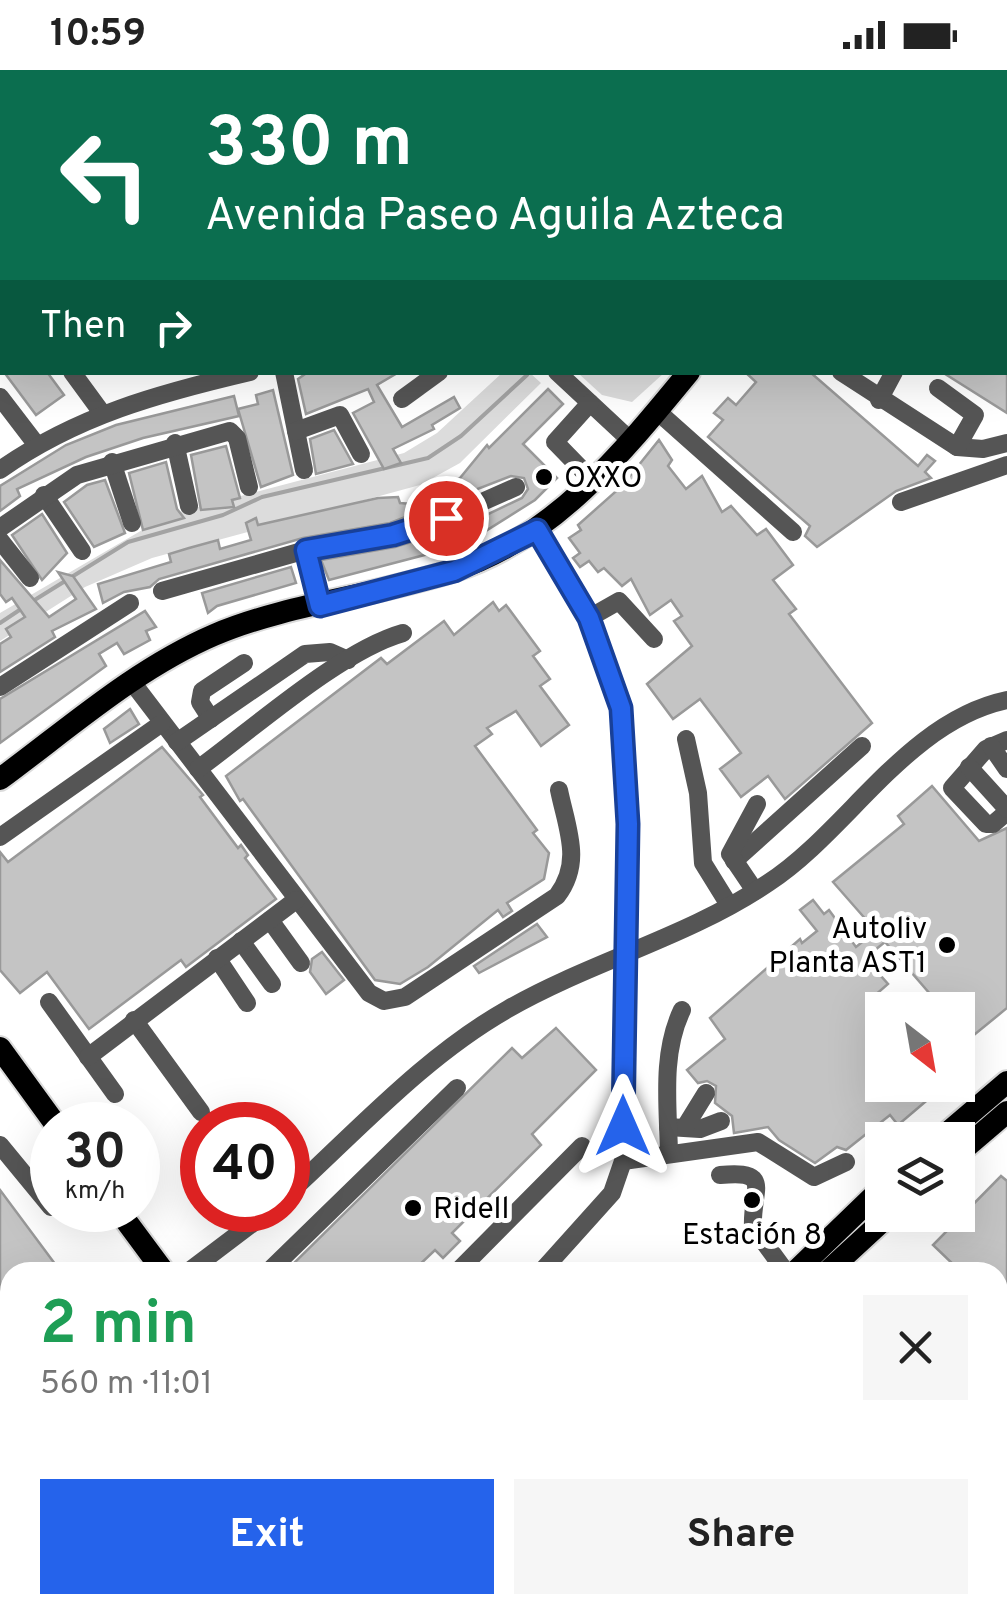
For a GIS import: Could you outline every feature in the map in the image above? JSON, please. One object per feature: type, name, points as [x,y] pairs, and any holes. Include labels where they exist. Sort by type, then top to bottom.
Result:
[{"type":"main road","points":[[0,779],[132,682],[216,634],[454,571],[537,530],[630,440],[687,375]]},
{"type":"main road","points":[[0,1048],[39,1102]]},
{"type":"main road","points":[[959,1122],[1007,1082]]},
{"type":"main road","points":[[975,1139],[1007,1112]]},
{"type":"main road","points":[[805,1262],[865,1204]]},
{"type":"main road","points":[[134,1232],[157,1262]]},
{"type":"main road","points":[[838,1262],[870,1232]]},
{"type":"street","points":[[74,375],[102,412]]},
{"type":"street","points":[[166,375],[176,390]]},
{"type":"street","points":[[0,470],[36,444],[102,412],[238,375]]},
{"type":"street","points":[[285,375],[304,470]]},
{"type":"street","points":[[402,399],[436,375]]},
{"type":"street","points":[[560,375],[630,440]]},
{"type":"street","points":[[845,375],[957,447],[983,449],[1007,443]]},
{"type":"street","points":[[879,400],[892,375]]},
{"type":"street","points":[[938,388],[975,416],[957,447]]},
{"type":"street","points":[[0,397],[36,444]]},
{"type":"street","points":[[590,403],[555,442],[591,480]]},
{"type":"street","points":[[657,411],[792,532]]},
{"type":"street","points":[[296,431],[340,415],[361,454]]},
{"type":"street","points":[[0,528],[78,475],[175,443],[230,431],[237,438],[249,487]]},
{"type":"street","points":[[175,443],[189,506]]},
{"type":"street","points":[[112,462],[132,523]]},
{"type":"street","points":[[901,502],[1007,464]]},
{"type":"street","points":[[162,591],[306,550],[393,535],[446,518],[516,487]]},
{"type":"street","points":[[44,495],[82,551]]},
{"type":"street","points":[[537,530],[589,618],[621,708],[628,824],[623,1162],[612,1194],[551,1262]]},
{"type":"street","points":[[0,540],[30,578]]},
{"type":"street","points":[[306,550],[320,606]]},
{"type":"street","points":[[589,618],[620,601],[654,639]]},
{"type":"street","points":[[0,688],[130,603]]},
{"type":"street","points":[[198,769],[348,660],[382,639],[403,633]]},
{"type":"street","points":[[177,742],[305,654],[330,652],[348,660]]},
{"type":"street","points":[[210,719],[200,702],[202,691],[244,663]]},
{"type":"street","points":[[132,682],[368,993],[384,1001],[405,998],[558,896],[571,878],[572,854],[559,790]]},
{"type":"street","points":[[310,1174],[453,1044],[510,1008],[770,882],[938,730],[1007,700]]},
{"type":"street","points":[[0,837],[162,722]]},
{"type":"street","points":[[686,740],[698,794],[703,863],[729,905]]},
{"type":"street","points":[[968,766],[1007,811],[988,824],[952,790],[953,782],[968,766],[999,743],[1007,769]]},
{"type":"street","points":[[734,861],[862,746]]},
{"type":"street","points":[[755,890],[730,849],[756,804]]},
{"type":"street","points":[[88,1057],[296,900]]},
{"type":"street","points":[[270,920],[301,962]]},
{"type":"street","points":[[241,941],[272,984]]},
{"type":"street","points":[[217,958],[248,1003]]},
{"type":"street","points":[[49,1002],[115,1094]]},
{"type":"street","points":[[677,1127],[669,1046],[682,1010]]},
{"type":"street","points":[[134,1020],[194,1102]]},
{"type":"street","points":[[278,1262],[457,1088]]},
{"type":"street","points":[[668,1153],[677,1127],[706,1093]]},
{"type":"street","points":[[677,1127],[700,1129],[722,1121]]},
{"type":"street","points":[[623,1162],[758,1142],[814,1177],[846,1162]]},
{"type":"street","points":[[0,1145],[30,1181]]},
{"type":"street","points":[[468,1262],[582,1146]]},
{"type":"street","points":[[720,1175],[746,1172],[754,1178],[758,1186],[753,1227],[779,1262]]},
{"type":"street","points":[[201,1262],[241,1232]]},
{"type":"shaded area","points":[[500,375],[532,375],[541,383],[460,463],[420,485],[152,558],[85,587],[0,641],[0,613],[168,515],[404,453],[437,433]]},
{"type":"shaded area","points":[[580,375],[662,375],[632,402],[602,395]]},
{"type":"building","points":[[6,375],[49,375],[64,395],[36,415]]},
{"type":"building","points":[[304,375],[394,375],[377,385],[402,427],[454,397],[460,408],[432,425],[434,429],[393,449],[401,463],[384,469],[353,413],[374,402],[368,389],[306,414],[298,379]]},
{"type":"building","points":[[748,375],[813,375],[918,466],[927,455],[935,461],[925,472],[931,478],[896,491],[817,547],[805,536],[810,526],[708,437],[723,420],[714,413],[728,398],[736,405],[756,382]]},
{"type":"building","points":[[947,375],[1007,375],[1007,413]]},
{"type":"building","points":[[548,389],[563,404],[523,444],[557,478],[535,500],[476,537],[436,552],[329,580],[321,560],[395,547],[463,526],[522,498],[528,489],[524,478],[511,476],[390,523],[303,538],[159,579],[150,587],[124,592],[103,603],[98,584],[171,562],[169,554],[189,548],[218,540],[220,549],[251,540],[246,523],[256,518],[258,525],[378,498],[398,497],[400,503],[412,504],[442,493],[440,488],[460,478],[487,445],[489,448]]},
{"type":"building","points":[[273,390],[293,475],[261,487],[238,409],[258,404],[256,395]]},
{"type":"building","points":[[234,396],[239,416],[143,438],[86,457],[17,489],[20,496],[0,511],[0,486],[66,445],[116,425]]},
{"type":"building","points":[[334,430],[353,464],[316,474],[310,439]]},
{"type":"building","points":[[659,440],[672,460],[668,466],[686,489],[702,476],[722,512],[731,506],[757,535],[766,529],[793,565],[773,580],[796,609],[789,614],[872,723],[785,799],[768,776],[741,797],[720,769],[741,753],[700,699],[673,719],[647,684],[692,646],[674,621],[682,616],[671,600],[650,615],[631,579],[622,586],[604,568],[598,572],[589,561],[580,567],[573,558],[580,553],[569,538],[581,530],[578,525],[622,486]]},
{"type":"building","points":[[226,446],[240,498],[232,500],[234,507],[201,510],[191,455]]},
{"type":"building","points":[[166,462],[177,509],[184,518],[143,530],[129,473]]},
{"type":"building","points":[[105,480],[125,533],[94,547],[64,502],[87,485]]},
{"type":"building","points":[[42,514],[67,553],[42,580],[12,535]]},
{"type":"building","points":[[0,560],[49,617],[76,599],[58,572],[73,576],[96,609],[52,631],[55,637],[0,672],[0,644],[11,637],[6,629],[25,617],[12,598],[6,602],[0,594]]},
{"type":"building","points":[[291,567],[296,583],[217,606],[208,613],[202,593]]},
{"type":"building","points":[[493,602],[499,611],[506,605],[540,651],[533,656],[550,679],[540,686],[569,725],[541,746],[516,711],[487,728],[492,734],[475,746],[537,830],[533,833],[549,853],[544,879],[507,903],[512,911],[503,917],[498,910],[428,967],[400,984],[375,980],[243,799],[240,801],[226,776],[381,658],[387,664],[444,621],[454,635]]},
{"type":"building","points":[[145,611],[156,627],[146,631],[150,640],[124,654],[117,643],[99,654],[106,666],[0,743],[0,699]]},
{"type":"building","points":[[130,709],[139,724],[110,743],[104,729]]},
{"type":"building","points":[[162,747],[203,795],[200,797],[238,848],[241,845],[248,855],[245,858],[276,899],[186,967],[181,960],[89,1029],[47,972],[20,993],[0,970],[0,852],[8,862]]},
{"type":"building","points":[[932,786],[979,841],[1007,828],[1007,1008],[975,1034],[975,992],[928,992],[885,942],[865,958],[888,984],[879,992],[865,992],[865,1102],[925,1102],[902,1122],[896,1122],[890,1115],[881,1122],[865,1122],[865,1135],[846,1150],[837,1147],[815,1163],[779,1140],[768,1127],[734,1133],[732,1116],[715,1103],[716,1086],[707,1081],[698,1083],[687,1070],[725,1039],[710,1018],[800,939],[802,943],[817,931],[800,910],[813,900],[824,914],[829,910],[856,947],[876,931],[833,882],[904,824],[898,816]]},
{"type":"building","points":[[537,924],[547,937],[479,973],[474,966]]},
{"type":"building","points":[[322,952],[344,980],[326,994],[310,972],[312,959]]},
{"type":"building","name":"Ridell","points":[[556,1028],[596,1070],[532,1134],[541,1145],[452,1233],[460,1241],[443,1258],[435,1250],[422,1262],[295,1262],[512,1048],[522,1058]]},
{"type":"building","points":[[1001,1176],[1007,1181],[1007,1262],[951,1262],[933,1245],[946,1232],[975,1232],[975,1202]]},
{"type":"building","points":[[0,1190],[30,1232],[54,1262],[0,1262]]},
{"type":"waterway","points":[[33,601],[128,542],[223,515],[262,497],[428,458],[461,436],[527,375]]},
{"type":"waterway","points":[[0,623],[21,609]]},
{"type":"place","name":"OXXO","points":[[544,477]]},
{"type":"place","name":"Autoliv Planta AST1","points":[[947,945]]},
{"type":"place","name":"Estación 8","points":[[752,1200]]},
{"type":"place","name":"Ridell","points":[[413,1208]]},
{"type":"route","points":[[446,518],[393,535],[306,550],[320,606],[454,571],[520,542],[537,530],[589,618],[621,708],[628,824],[623,1126]]}]
